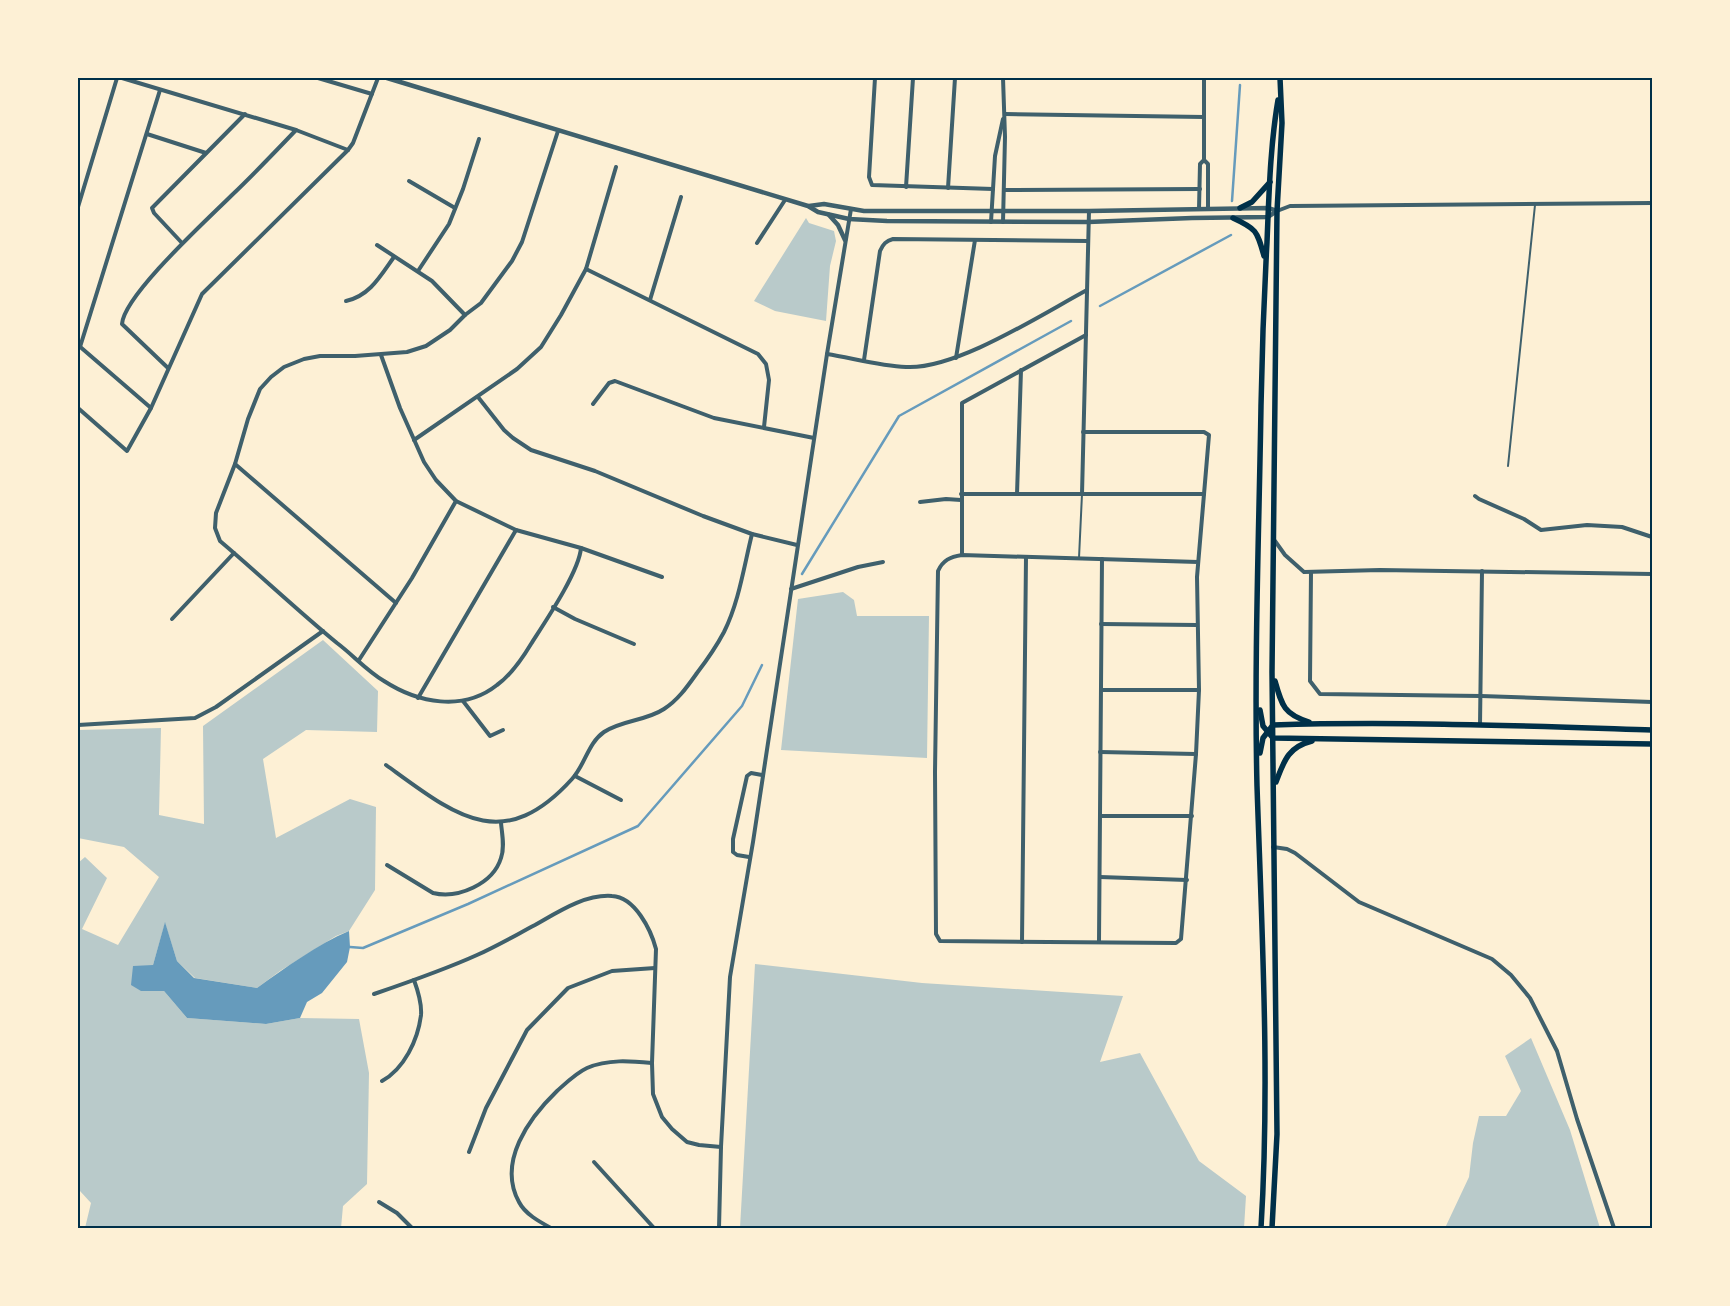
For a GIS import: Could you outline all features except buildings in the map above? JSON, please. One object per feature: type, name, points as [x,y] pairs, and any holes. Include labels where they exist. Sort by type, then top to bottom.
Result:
[{"type":"main road","points":[[1272,1228],[1277,1134],[1272,672],[1277,211],[1282,123],[1280,78]]},
{"type":"main road","points":[[1261,1228],[1265,1156],[1265,1089],[1257,785],[1257,681],[1262,358],[1268,208],[1274,123],[1280,91]]},
{"type":"main road","points":[[1240,208],[1252,202],[1270,182]]},
{"type":"main road","points":[[1233,218],[1253,228],[1266,260]]},
{"type":"main road","points":[[1272,672],[1280,700],[1288,712],[1314,724]]},
{"type":"main road","points":[[1257,681],[1260,718],[1267,732],[1273,738],[1652,744]]},
{"type":"main road","points":[[1257,785],[1261,744],[1273,725],[1480,725],[1652,730]]},
{"type":"main road","points":[[1274,787],[1286,758],[1292,750],[1306,742],[1318,739]]},
{"type":"street","points":[[78,207],[117,78]]},
{"type":"street","points":[[122,78],[296,130],[348,150]]},
{"type":"street","points":[[318,78],[372,94]]},
{"type":"street","points":[[78,408],[127,452],[151,408],[202,294],[348,150],[353,143],[378,78]]},
{"type":"street","points":[[387,78],[808,206],[818,212],[850,219],[887,221],[1088,222],[1268,217],[1290,206],[1652,203]]},
{"type":"street","points":[[876,78],[869,177],[872,185],[992,189]]},
{"type":"street","points":[[906,187],[913,78]]},
{"type":"street","points":[[948,188],[955,78]]},
{"type":"street","points":[[1003,78],[1003,222]]},
{"type":"street","points":[[1199,210],[1200,164],[1204,160],[1204,78]]},
{"type":"street","points":[[151,408],[79,346],[160,90]]},
{"type":"street","points":[[182,243],[154,213],[152,208],[245,114]]},
{"type":"street","points":[[1004,114],[1204,117]]},
{"type":"street","points":[[991,222],[997,142],[1004,114]]},
{"type":"street","points":[[168,368],[122,324],[124,312],[155,272],[182,243],[296,130]]},
{"type":"street","points":[[558,131],[522,242],[512,261],[482,304],[465,315],[450,330],[426,346],[407,352],[380,355],[320,356],[304,359],[284,367],[260,389],[248,419],[235,464],[216,513],[215,528],[220,541],[323,631],[385,682],[418,698],[436,702],[455,703],[472,699],[497,686],[527,650],[577,565],[581,548]]},
{"type":"street","points":[[147,134],[206,153]]},
{"type":"street","points":[[418,272],[449,224],[479,139]]},
{"type":"street","points":[[1204,160],[1208,164],[1208,209]]},
{"type":"street","points":[[414,440],[478,397],[528,360],[541,347],[586,269],[616,167]]},
{"type":"street","points":[[409,181],[455,208]]},
{"type":"street","points":[[1004,190],[1200,189]]},
{"type":"street","points":[[650,300],[681,197]]},
{"type":"street","points":[[756,243],[785,200]]},
{"type":"street","points":[[808,206],[824,204],[872,211],[1089,211],[1268,208],[1277,211]]},
{"type":"street","points":[[719,1228],[730,977],[845,240],[852,209]]},
{"type":"street","points":[[1082,494],[1089,211]]},
{"type":"street","points":[[828,214],[838,225],[845,240]]},
{"type":"street","points":[[864,360],[880,251],[883,244],[893,239],[1088,241]]},
{"type":"street","points":[[956,358],[975,240]]},
{"type":"street","points":[[376,246],[432,281],[465,315]]},
{"type":"street","points":[[346,300],[356,299],[367,291],[394,257]]},
{"type":"street","points":[[586,269],[758,354],[766,364],[770,380],[764,427]]},
{"type":"street","points":[[827,354],[906,368],[943,363],[1006,334],[1087,290]]},
{"type":"street","points":[[962,555],[962,403],[1086,335]]},
{"type":"street","points":[[380,355],[424,462],[436,480],[456,501],[516,530],[581,548],[662,577]]},
{"type":"street","points":[[1017,494],[1021,370]]},
{"type":"street","points":[[593,404],[609,383],[615,381],[714,418],[814,438]]},
{"type":"street","points":[[478,397],[504,430],[531,450],[595,471],[675,505],[752,534],[797,545]]},
{"type":"street","points":[[1084,432],[1204,432],[1209,435],[1198,562],[1199,690],[1196,754],[1182,936],[1179,942],[1176,943],[943,942],[937,938],[935,772],[938,571],[945,560],[962,555],[1198,562]]},
{"type":"street","points":[[235,464],[396,604]]},
{"type":"street","points":[[961,494],[1204,494]]},
{"type":"street","points":[[1475,496],[1479,500],[1524,520],[1541,530],[1587,525],[1622,527],[1652,537]]},
{"type":"street","points":[[920,502],[946,499],[961,500]]},
{"type":"street","points":[[359,660],[396,604],[456,501]]},
{"type":"street","points":[[1273,522],[1276,543],[1285,555],[1304,572],[1380,570],[1652,574]]},
{"type":"street","points":[[418,698],[516,530]]},
{"type":"street","points":[[386,765],[438,803],[453,811],[501,823],[530,813],[552,798],[575,776],[595,740],[604,732],[618,725],[661,711],[674,703],[684,692],[713,652],[724,631],[732,611],[752,534]]},
{"type":"street","points":[[172,619],[234,553]]},
{"type":"street","points":[[1022,942],[1026,557]]},
{"type":"street","points":[[1099,942],[1102,559]]},
{"type":"street","points":[[791,589],[883,562]]},
{"type":"street","points":[[1311,572],[1310,681],[1320,694],[1481,696],[1652,702]]},
{"type":"street","points":[[1480,725],[1482,572]]},
{"type":"street","points":[[553,607],[575,619],[634,644]]},
{"type":"street","points":[[1101,624],[1197,626]]},
{"type":"street","points":[[78,725],[195,718],[216,706],[323,631]]},
{"type":"street","points":[[1101,690],[1199,690]]},
{"type":"street","points":[[463,701],[490,736],[503,730]]},
{"type":"street","points":[[1100,752],[1196,754]]},
{"type":"street","points":[[749,857],[737,855],[733,852],[733,839],[747,776],[751,773],[762,775]]},
{"type":"street","points":[[575,776],[621,800]]},
{"type":"street","points":[[1100,816],[1192,816]]},
{"type":"street","points":[[386,865],[433,893],[440,895],[480,885],[498,867],[502,857],[501,823]]},
{"type":"street","points":[[1273,847],[1287,849],[1295,853],[1359,902],[1492,959],[1511,975],[1532,1003],[1557,1051],[1577,1119],[1614,1228]]},
{"type":"street","points":[[1100,877],[1187,880]]},
{"type":"street","points":[[374,994],[478,954],[563,909],[596,897],[614,896],[624,899],[642,917],[652,934],[656,949],[652,1063],[653,1094],[662,1117],[687,1142],[722,1147]]},
{"type":"street","points":[[469,1152],[486,1108],[527,1030],[568,988],[612,971],[655,968]]},
{"type":"street","points":[[382,1081],[389,1077],[407,1056],[417,1033],[421,1014],[420,999],[414,980]]},
{"type":"street","points":[[551,1228],[531,1216],[519,1203],[513,1188],[512,1159],[529,1123],[540,1107],[566,1083],[587,1068],[608,1062],[652,1063]]},
{"type":"street","points":[[594,1162],[654,1228]]},
{"type":"street","points":[[379,1202],[397,1213],[412,1228]]},
{"type":"lane","points":[[1508,466],[1535,204]]},
{"type":"lane","points":[[1079,558],[1082,494]]},
{"type":"shaded area","points":[[806,218],[809,223],[834,231],[836,241],[830,266],[826,321],[775,311],[754,301]]},
{"type":"shaded area","points":[[843,592],[854,600],[857,616],[929,616],[927,758],[781,750],[798,599]]},
{"type":"shaded area","points":[[323,640],[378,691],[377,732],[306,730],[263,759],[276,838],[350,799],[376,807],[375,890],[349,931],[336,936],[280,971],[257,988],[195,978],[177,961],[165,923],[153,965],[141,991],[164,991],[187,1018],[266,1024],[300,1018],[359,1019],[369,1073],[367,1184],[343,1206],[341,1228],[85,1228],[91,1203],[78,1190],[78,863],[85,857],[107,878],[82,929],[118,945],[159,877],[124,847],[78,838],[78,730],[161,728],[159,815],[204,824],[203,726]]},
{"type":"shaded area","points":[[755,964],[922,983],[1123,996],[1100,1062],[1140,1053],[1199,1161],[1246,1196],[1244,1228],[740,1228]]},
{"type":"shaded area","points":[[1531,1038],[1570,1130],[1600,1228],[1445,1228],[1469,1177],[1473,1143],[1479,1116],[1506,1116],[1521,1091],[1505,1056]]},
{"type":"water","points":[[165,922],[177,961],[194,978],[257,988],[314,949],[349,931],[350,947],[347,962],[322,993],[307,1002],[300,1018],[266,1024],[187,1018],[164,991],[141,991],[131,985],[133,966],[153,965]]},
{"type":"waterway","points":[[1232,201],[1240,85]]},
{"type":"waterway","points":[[1100,306],[1231,235]]},
{"type":"waterway","points":[[802,574],[899,416],[1071,321]]},
{"type":"waterway","points":[[350,947],[363,948],[468,904],[638,826],[742,706],[762,665]]}]
